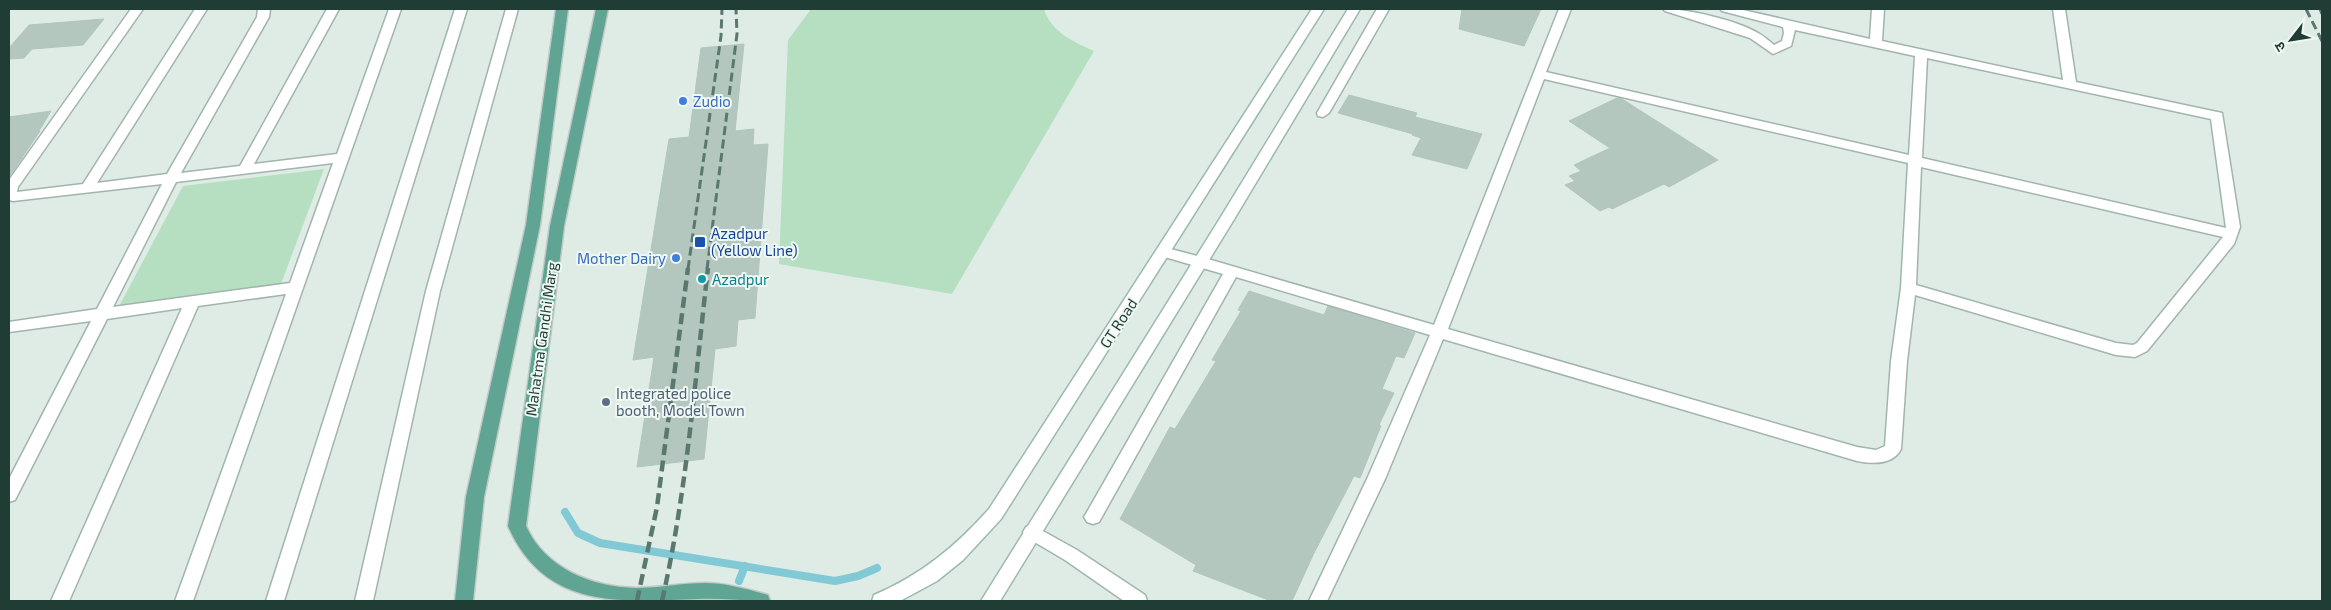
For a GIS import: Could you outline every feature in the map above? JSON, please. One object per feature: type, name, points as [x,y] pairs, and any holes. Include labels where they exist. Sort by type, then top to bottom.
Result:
[{"type":"main road","name":"Mahatma Gandhi Marg","points":[[464,601],[475,497],[533,225],[562,9]]},
{"type":"main road","name":"Mahatma Gandhi Marg","points":[[602,9],[557,226],[517,526],[523,542],[534,557],[549,570],[568,581],[590,588],[631,599],[707,590],[761,601]]},
{"type":"street","points":[[137,9],[11,187],[10,194],[21,197],[172,177],[342,158]]},
{"type":"street","points":[[88,188],[201,9]]},
{"type":"street","points":[[9,495],[172,177],[264,17],[264,9]]},
{"type":"street","points":[[245,169],[333,9]]},
{"type":"street","points":[[184,601],[395,9]]},
{"type":"street","points":[[275,601],[461,9]]},
{"type":"street","points":[[364,601],[433,291],[512,9]]},
{"type":"street","name":"GT Road","points":[[881,601],[906,591],[947,565],[967,546],[995,514],[1318,9]]},
{"type":"street","points":[[990,601],[1201,262],[1354,9]]},
{"type":"street","points":[[1323,113],[1383,9]]},
{"type":"street","points":[[1318,601],[1376,479],[1439,331],[1565,9]]},
{"type":"street","points":[[1669,9],[1733,27],[1754,36],[1773,50],[1787,43],[1790,33],[1788,25]]},
{"type":"street","points":[[1726,9],[1788,25],[2217,116],[2233,227],[2232,234],[2142,347],[2135,350],[2116,350],[1908,288]]},
{"type":"street","points":[[1876,43],[1878,9]]},
{"type":"street","points":[[2059,9],[2070,84]]},
{"type":"street","points":[[1163,252],[1874,458],[1884,456],[1893,449],[1899,361],[1908,288],[1921,53]]},
{"type":"street","points":[[1539,74],[2232,234]]},
{"type":"street","points":[[1093,517],[1232,271]]},
{"type":"street","points":[[9,327],[296,287]]},
{"type":"street","points":[[60,601],[192,302]]},
{"type":"street","points":[[1032,532],[1071,555],[1138,601]]},
{"type":"green space","points":[[811,9],[1044,9],[1047,17],[1058,30],[1071,40],[1094,51],[952,294],[779,264],[788,40]]},
{"type":"green space","points":[[324,169],[281,284],[117,310],[183,186]]},
{"type":"building","points":[[1462,9],[1541,9],[1524,46],[1459,29]]},
{"type":"building","points":[[104,19],[83,45],[32,49],[24,58],[9,59],[9,48],[29,25]]},
{"type":"building","name":"Azadpur","points":[[744,44],[735,131],[754,129],[753,145],[768,144],[755,318],[738,320],[736,346],[715,349],[704,459],[637,467],[654,357],[633,360],[669,139],[689,137],[701,48]]},
{"type":"building","points":[[1349,95],[1417,113],[1415,117],[1482,134],[1467,169],[1412,155],[1421,138],[1413,134],[1338,113]]},
{"type":"building","points":[[1617,98],[1622,99],[1718,160],[1669,187],[1664,184],[1612,209],[1609,207],[1600,211],[1565,185],[1575,181],[1569,176],[1581,171],[1574,165],[1610,148],[1569,121]]},
{"type":"building","points":[[51,111],[40,131],[9,177],[9,117]]},
{"type":"building","points":[[1249,291],[1324,315],[1328,306],[1415,333],[1404,358],[1396,356],[1382,389],[1394,393],[1379,425],[1381,426],[1360,478],[1354,476],[1314,553],[1292,601],[1271,601],[1193,571],[1196,565],[1120,519],[1170,427],[1175,429],[1216,361],[1212,360],[1241,311],[1238,310]]},
{"type":"waterway","points":[[565,512],[578,533],[600,543],[745,566]]},
{"type":"waterway","points":[[739,581],[745,566]]},
{"type":"waterway","points":[[745,566],[835,581],[858,576],[877,568]]},
{"type":"railway","points":[[688,269],[721,36],[722,9]]},
{"type":"railway","points":[[707,269],[737,34],[736,9]]},
{"type":"railway","points":[[2306,9],[2322,41]]},
{"type":"railway","points":[[2320,9],[2322,14]]},
{"type":"railway","points":[[637,601],[657,507],[688,268]]},
{"type":"railway","points":[[662,601],[671,560],[684,477],[708,268]]},
{"type":"place","name":"Zudio","points":[[683,101]]},
{"type":"place","name":"Azadpur (Yellow Line)","points":[[700,242]]},
{"type":"place","name":"Mother Dairy","points":[[676,258]]},
{"type":"place","name":"Azadpur","points":[[702,279]]},
{"type":"place","name":"Integrated police booth, Model Town","points":[[606,402]]}]
